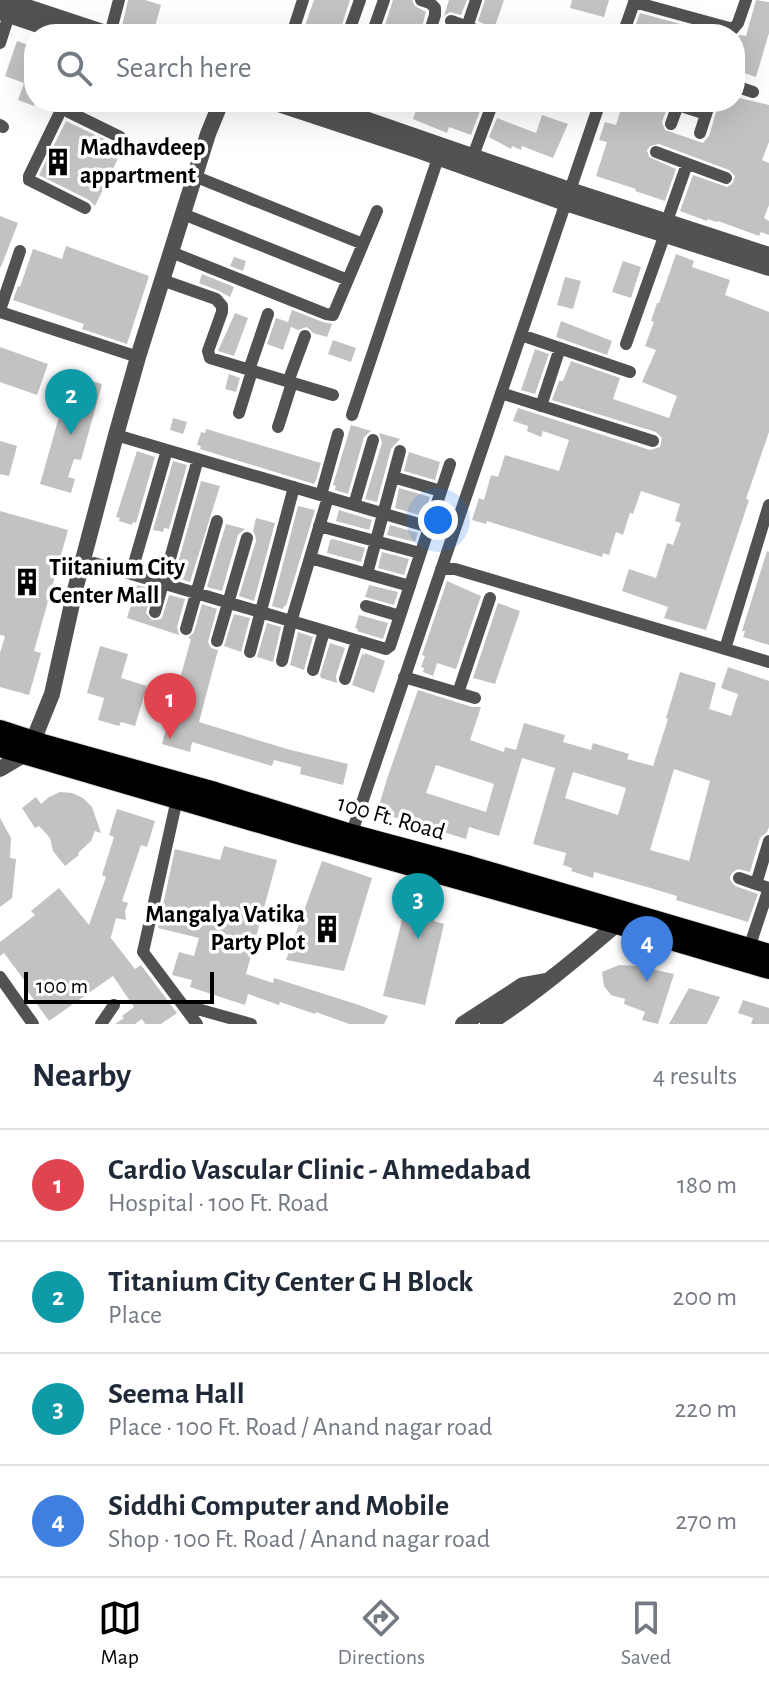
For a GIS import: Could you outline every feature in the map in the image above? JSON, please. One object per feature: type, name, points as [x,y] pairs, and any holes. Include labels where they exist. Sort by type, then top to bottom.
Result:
[{"type":"main road","name":"100 Ft. Road","points":[[0,730],[29,748],[215,792],[349,841],[618,917],[769,954]]},
{"type":"main road","points":[[0,747],[29,748],[177,799],[349,841]]},
{"type":"main road","points":[[618,917],[769,969]]},
{"type":"street","points":[[113,24],[119,0]]},
{"type":"street","points":[[295,24],[303,0]]},
{"type":"street","points":[[352,24],[360,0]]},
{"type":"street","points":[[376,24],[384,0]]},
{"type":"street","points":[[421,0],[435,8],[432,24]]},
{"type":"street","points":[[468,24],[476,0]]},
{"type":"street","points":[[737,24],[746,0]]},
{"type":"street","points":[[626,24],[634,1],[715,24]]},
{"type":"street","points":[[7,7],[66,24]]},
{"type":"street","points":[[7,7],[44,24]]},
{"type":"street","points":[[0,43],[7,7]]},
{"type":"street","points":[[451,21],[459,24]]},
{"type":"street","points":[[745,89],[753,92]]},
{"type":"street","points":[[60,112],[29,180],[85,208]]},
{"type":"street","points":[[69,112],[120,137]]},
{"type":"street","points":[[0,769],[29,748],[52,694],[75,590],[138,357],[217,112]]},
{"type":"street","points":[[302,112],[438,158],[726,247],[769,255]]},
{"type":"street","points":[[349,112],[473,156],[568,196]]},
{"type":"street","points":[[473,156],[485,112]]},
{"type":"street","points":[[349,841],[597,112]]},
{"type":"street","points":[[671,124],[675,112]]},
{"type":"street","points":[[700,133],[707,112]]},
{"type":"street","points":[[656,152],[726,178]]},
{"type":"street","points":[[352,415],[438,158]]},
{"type":"street","points":[[626,344],[687,164]]},
{"type":"street","points":[[194,176],[363,244]]},
{"type":"street","points":[[171,252],[330,315],[336,312],[377,211]]},
{"type":"street","points":[[183,214],[348,280]]},
{"type":"street","points":[[726,247],[769,268]]},
{"type":"street","points":[[20,251],[0,311],[138,357]]},
{"type":"street","points":[[162,280],[216,299],[222,306],[208,351],[208,356],[213,360],[333,395]]},
{"type":"street","points":[[239,413],[268,314]]},
{"type":"street","points":[[521,335],[630,372]]},
{"type":"street","points":[[278,427],[305,336]]},
{"type":"street","points":[[541,406],[560,348]]},
{"type":"street","points":[[501,393],[653,441]]},
{"type":"street","points":[[282,661],[319,526],[338,434]]},
{"type":"street","points":[[116,435],[429,527]]},
{"type":"street","points":[[354,505],[373,440]]},
{"type":"street","points":[[131,574],[167,450]]},
{"type":"street","points":[[367,574],[400,451]]},
{"type":"street","points":[[155,612],[198,459]]},
{"type":"street","points":[[94,563],[386,649],[390,646],[450,464]]},
{"type":"street","points":[[393,477],[441,491]]},
{"type":"street","points":[[250,652],[294,487]]},
{"type":"street","points":[[725,649],[769,505]]},
{"type":"street","points":[[186,629],[217,521]]},
{"type":"street","points":[[319,526],[420,553]]},
{"type":"street","points":[[217,641],[247,538]]},
{"type":"street","points":[[310,558],[410,586]]},
{"type":"street","points":[[441,569],[455,569],[769,662]]},
{"type":"street","points":[[458,693],[490,598]]},
{"type":"street","points":[[366,606],[400,616]]},
{"type":"street","points":[[313,670],[324,631]]},
{"type":"street","points":[[345,679],[357,641]]},
{"type":"street","points":[[404,677],[475,698]]},
{"type":"street","points":[[177,799],[143,952],[197,1024]]},
{"type":"street","points":[[749,948],[764,887],[769,841]]},
{"type":"street","points":[[739,878],[764,887]]},
{"type":"street","points":[[488,1024],[529,997],[618,917]]},
{"type":"street","points":[[0,977],[30,1023]]},
{"type":"street","points":[[463,1024],[523,985],[546,981]]},
{"type":"street","points":[[101,1024],[114,1005]]},
{"type":"street","points":[[183,1005],[251,1024]]},
{"type":"building","points":[[128,0],[145,0],[161,5],[156,24],[122,24]]},
{"type":"building","points":[[314,0],[350,0],[342,24],[306,24]]},
{"type":"building","points":[[393,0],[412,0],[415,6],[426,12],[423,24],[385,24]]},
{"type":"building","points":[[449,0],[467,0],[461,15],[450,12],[444,16]]},
{"type":"building","points":[[485,0],[504,0],[496,24],[478,21]]},
{"type":"building","points":[[572,0],[609,0],[604,17],[570,8]]},
{"type":"building","points":[[756,0],[769,2],[769,33],[756,77],[745,73],[746,36]]},
{"type":"building","points":[[640,13],[680,24],[636,24]]},
{"type":"building","points":[[17,41],[24,43],[24,83],[5,76]]},
{"type":"building","points":[[24,83],[24,102],[18,100]]},
{"type":"building","points":[[745,99],[769,105],[769,142],[762,160],[769,163],[769,205],[764,218],[769,221],[769,235],[761,232],[759,236],[680,211],[693,175],[727,187],[735,176],[729,170],[659,144],[650,146],[647,150],[649,157],[676,169],[665,201],[596,176],[607,142],[599,140],[605,122],[616,125],[620,112],[666,112],[662,122],[665,130],[703,143],[709,136],[716,112],[745,112]]},
{"type":"building","points":[[415,112],[480,112],[471,135],[449,127],[447,133],[413,119]]},
{"type":"building","points":[[542,115],[568,124],[553,158],[522,146],[521,150],[512,146],[511,149],[489,137],[497,118],[536,133]]},
{"type":"building","name":"Madhavdeep appartment","points":[[66,121],[124,146],[95,206],[39,175]]},
{"type":"building","points":[[0,216],[18,223],[1,267],[0,267]]},
{"type":"building","points":[[66,246],[149,276],[127,344],[82,329],[84,324],[13,300],[33,249],[62,259]]},
{"type":"building","points":[[676,254],[694,261],[692,267],[730,280],[725,295],[769,312],[769,432],[706,630],[664,618],[668,607],[622,591],[629,569],[656,578],[667,543],[673,545],[681,523],[675,521],[680,504],[641,491],[623,535],[616,532],[609,555],[603,553],[602,557],[487,521],[486,524],[472,520],[479,498],[484,500],[491,475],[498,477],[505,455],[559,471],[569,440],[543,431],[541,437],[527,431],[528,426],[513,421],[518,408],[650,450],[660,447],[662,438],[656,432],[552,400],[571,361],[620,378],[613,399],[669,418],[677,396],[642,382],[656,350],[645,346],[654,322],[651,321]]},
{"type":"building","points":[[234,257],[246,261],[243,271],[230,266]]},
{"type":"building","points":[[623,261],[641,267],[631,298],[612,292]]},
{"type":"building","points":[[202,274],[234,287],[230,297],[199,283]]},
{"type":"building","points":[[565,277],[581,281],[573,309],[557,305]]},
{"type":"building","points":[[292,310],[332,324],[327,337],[313,333],[307,327],[298,330],[291,327],[283,350],[267,344],[276,318],[288,322]]},
{"type":"building","points":[[235,313],[248,318],[234,356],[218,351]]},
{"type":"building","points":[[561,321],[612,341],[607,355],[556,337]]},
{"type":"building","points":[[333,340],[356,348],[351,362],[328,354]]},
{"type":"building","points":[[0,347],[48,364],[37,395],[0,382]]},
{"type":"building","points":[[535,349],[549,354],[535,394],[521,390]]},
{"type":"building","points":[[229,374],[240,378],[236,392],[225,389]]},
{"type":"building","points":[[71,375],[102,384],[81,460],[74,459],[68,477],[75,479],[71,493],[40,484]]},
{"type":"building","points":[[173,418],[187,422],[183,434],[170,430]]},
{"type":"building","points":[[351,425],[371,431],[364,437],[348,494],[335,490],[336,486],[333,485]]},
{"type":"building","points":[[206,429],[321,463],[316,480],[314,484],[200,449],[201,446],[197,445],[201,432],[205,433]]},
{"type":"building","points":[[379,433],[400,439],[391,449],[377,502],[365,499],[382,443]]},
{"type":"building","points":[[0,441],[17,446],[9,476],[0,474]]},
{"type":"building","points":[[137,451],[155,457],[136,523],[132,525],[116,517]]},
{"type":"building","points":[[409,452],[440,462],[435,480],[404,471]]},
{"type":"building","points":[[173,461],[187,465],[169,529],[164,528],[163,532],[153,530]]},
{"type":"building","points":[[201,481],[220,486],[190,582],[174,577]]},
{"type":"building","points":[[399,488],[430,497],[423,516],[395,508]]},
{"type":"building","points":[[298,506],[315,510],[283,609],[272,606]]},
{"type":"building","points":[[339,510],[372,520],[369,530],[336,521]]},
{"type":"building","name":"Tiitanium City Center Mall","points":[[0,511],[68,530],[34,651],[41,653],[29,695],[0,687],[0,653],[5,636],[0,635]]},
{"type":"building","points":[[256,518],[275,523],[254,601],[239,596],[256,541],[253,531]]},
{"type":"building","points":[[226,524],[245,529],[238,535],[222,591],[207,587]]},
{"type":"building","points":[[390,525],[418,533],[415,542],[387,535]]},
{"type":"building","points":[[333,539],[365,548],[361,562],[327,553]]},
{"type":"building","points":[[767,551],[769,645],[743,637],[745,631],[742,631]]},
{"type":"building","points":[[382,552],[409,559],[404,575],[378,568]]},
{"type":"building","points":[[447,581],[481,596],[456,669],[437,663],[433,676],[423,672],[424,668],[421,667],[425,656],[422,655]]},
{"type":"building","points":[[137,585],[152,589],[146,613],[152,620],[162,618],[169,595],[185,599],[177,627],[179,635],[127,618]]},
{"type":"building","points":[[369,585],[398,592],[394,605],[365,597]]},
{"type":"building","points":[[498,603],[520,611],[495,684],[473,678]]},
{"type":"building","points":[[202,604],[217,609],[208,642],[211,648],[218,650],[199,722],[348,764],[343,785],[300,774],[301,767],[274,760],[272,766],[192,742],[190,752],[162,744],[191,639],[188,638],[194,632]]},
{"type":"building","points":[[234,614],[250,618],[241,652],[224,646]]},
{"type":"building","points":[[359,615],[388,623],[383,639],[357,631]]},
{"type":"building","points":[[267,623],[281,627],[273,662],[257,657]]},
{"type":"building","points":[[298,632],[313,637],[304,670],[290,665]]},
{"type":"building","points":[[330,643],[345,648],[336,676],[337,683],[320,675]]},
{"type":"building","points":[[100,646],[128,654],[121,678],[147,686],[135,726],[121,722],[119,726],[98,720],[104,698],[87,693]]},
{"type":"building","points":[[362,654],[385,661],[374,693],[352,685]]},
{"type":"building","points":[[728,667],[769,681],[769,827],[760,838],[750,872],[738,869],[730,876],[735,886],[758,894],[748,922],[676,900],[677,896],[647,887],[594,872],[593,878],[571,871],[572,868],[563,865],[566,853],[533,844],[555,768],[522,758],[499,836],[469,827],[466,839],[377,812],[418,690],[481,707],[470,740],[504,752],[505,747],[516,750],[524,723],[565,735],[563,742],[591,750],[593,743],[629,754],[627,759],[653,766],[680,672],[716,683],[709,709],[731,716],[738,694],[721,688]],"holes":[[[436,765],[494,784],[486,812],[426,793]],[[674,769],[710,781],[689,861],[650,850]],[[573,772],[626,788],[618,815],[565,798]]]},
{"type":"building","points":[[60,792],[83,798],[92,807],[101,833],[95,831],[79,855],[65,866],[53,851],[50,838],[39,826],[35,828],[22,808],[36,797],[41,804]]},
{"type":"building","points":[[117,809],[155,821],[147,847],[141,845],[122,901],[128,903],[126,920],[116,918],[110,937],[135,969],[141,965],[177,1013],[161,1024],[145,1024],[142,1019],[135,1024],[115,1024],[134,1007],[113,976],[49,1021],[4,953],[0,956],[0,942],[35,915],[31,911],[59,888],[89,925],[106,877],[102,875],[114,837],[109,835]]},
{"type":"building","points":[[0,818],[11,838],[10,858],[16,859],[12,898],[0,907]]},
{"type":"building","points":[[224,846],[277,860],[246,974],[273,983],[274,978],[359,1005],[388,1016],[384,1024],[349,1024],[248,994],[245,1005],[190,987],[192,980],[172,975],[179,952],[194,956],[199,938],[158,928],[175,849],[220,860]]},
{"type":"building","name":"Mangalya Vatika Party Plot","points":[[322,861],[372,878],[344,971],[286,960]]},
{"type":"building","points":[[421,889],[442,895],[434,921],[444,924],[425,1005],[383,996],[404,912],[415,915]]},
{"type":"building","points":[[619,965],[674,974],[658,1024],[642,1020],[645,1012],[624,1004],[625,999],[611,995],[604,986],[602,972]]},
{"type":"building","points":[[689,988],[720,997],[707,1024],[669,1024]]},
{"type":"building","points":[[743,1000],[769,1008],[769,1024],[751,1024],[753,1018],[738,1013]]},
{"type":"place","name":"Madhavdeep appartment","points":[[58,162]]},
{"type":"place","name":"Titanium City Center G H Block","points":[[71,435]]},
{"type":"place","name":"Tiitanium City Center Mall","points":[[27,582]]},
{"type":"place","name":"Cardio Vascular Clinic - Ahmedabad","points":[[170,739]]},
{"type":"place","name":"Mangalya Vatika Party Plot","points":[[327,929]]},
{"type":"place","name":"Seema Hall","points":[[418,939]]},
{"type":"place","name":"Siddhi Computer and Mobile","points":[[647,982]]}]
